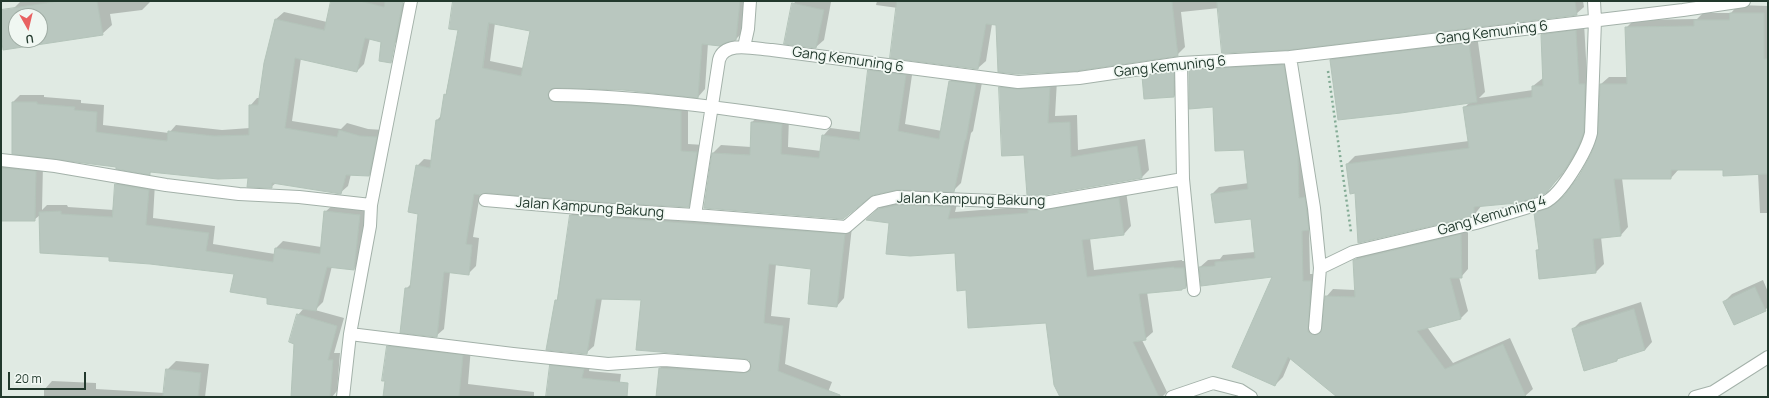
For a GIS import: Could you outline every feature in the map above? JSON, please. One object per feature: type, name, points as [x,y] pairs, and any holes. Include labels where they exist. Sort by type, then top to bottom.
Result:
[{"type":"street","points":[[343,397],[350,334],[370,226],[372,205],[411,1]]},
{"type":"street","points":[[695,215],[711,106],[721,55],[724,50],[744,47],[748,29],[750,1]]},
{"type":"street","name":"Gang Kemuning 4","points":[[1320,268],[1353,252],[1476,223],[1545,202],[1555,196],[1581,159],[1590,137],[1595,20],[1594,1]]},
{"type":"street","name":"Gang Kemuning 6","points":[[744,47],[1018,82],[1078,78],[1181,63],[1290,58],[1683,10],[1744,1]]},
{"type":"street","points":[[1290,58],[1314,208],[1320,268],[1315,328]]},
{"type":"street","points":[[1181,63],[1183,179],[1194,290]]},
{"type":"street","points":[[555,95],[613,97],[711,106],[825,123]]},
{"type":"street","points":[[1,160],[56,166],[166,185],[238,194],[299,197],[372,205]]},
{"type":"street","name":"Jalan Kampung Bakung","points":[[485,200],[846,227],[875,202],[897,197],[1044,203],[1183,179]]},
{"type":"street","points":[[350,334],[608,364],[664,360],[744,366]]},
{"type":"street","points":[[1695,397],[1714,394],[1768,357]]},
{"type":"street","points":[[1172,397],[1213,383],[1240,390],[1251,397]]},
{"type":"path","points":[[1326,53],[1353,252]]},
{"type":"building","points":[[61,1],[97,1],[103,35],[48,43],[48,8],[14,8]]},
{"type":"building","points":[[331,1],[360,1],[384,7],[385,1],[403,1],[391,63],[379,61],[381,42],[365,38],[357,72],[295,58],[285,128],[337,137],[339,130],[360,136],[377,137],[369,176],[346,175],[341,194],[272,183],[272,188],[247,187],[248,178],[218,179],[150,172],[150,175],[116,169],[116,167],[12,154],[12,102],[37,102],[37,104],[75,107],[74,110],[97,112],[96,132],[167,141],[168,131],[214,136],[249,135],[249,105],[258,105],[264,63],[275,19],[324,30]]},
{"type":"building","points":[[453,1],[740,1],[736,40],[720,46],[702,44],[698,98],[624,90],[555,88],[551,89],[548,94],[549,99],[555,102],[623,105],[681,111],[681,151],[697,152],[689,207],[580,201],[486,193],[480,195],[474,194],[466,244],[472,245],[469,275],[444,272],[437,337],[400,333],[405,288],[410,288],[418,214],[408,212],[416,165],[430,168],[436,120],[440,120],[458,30],[449,29]],"holes":[[[489,23],[530,31],[521,76],[483,68]]]},
{"type":"building","points":[[897,1],[1172,1],[1178,56],[1076,71],[1018,74],[998,72],[996,25],[986,24],[978,69],[890,58]]},
{"type":"building","points":[[1217,1],[1575,1],[1577,15],[1289,50],[1222,53]]},
{"type":"building","points":[[792,3],[824,10],[816,48],[784,44]]},
{"type":"building","points":[[8,9],[8,48],[16,48],[3,50],[1,10]]},
{"type":"building","points":[[1730,13],[1764,13],[1764,59],[1768,59],[1768,174],[1723,176],[1723,170],[1671,170],[1671,179],[1614,179],[1621,236],[1593,239],[1596,273],[1539,279],[1536,250],[1539,250],[1534,213],[1549,208],[1564,196],[1579,176],[1591,154],[1598,133],[1600,84],[1627,84],[1625,27],[1694,26],[1694,20],[1729,20]]},
{"type":"building","points":[[1576,30],[1579,84],[1585,84],[1584,132],[1578,147],[1566,168],[1547,192],[1517,203],[1474,207],[1474,216],[1358,243],[1355,193],[1350,194],[1346,164],[1469,148],[1463,107],[1532,97],[1532,86],[1543,86],[1541,35]]},
{"type":"building","points":[[1469,43],[1477,102],[1338,120],[1330,60]]},
{"type":"building","points":[[1284,65],[1298,152],[1299,198],[1305,197],[1309,230],[1302,231],[1303,281],[1311,281],[1308,332],[1315,335],[1321,332],[1325,296],[1355,297],[1353,260],[1461,234],[1462,278],[1450,278],[1461,319],[1417,331],[1445,369],[1503,344],[1526,397],[1337,397],[1288,357],[1275,386],[1232,367],[1272,277],[1201,286],[1199,267],[1215,266],[1215,262],[1255,258],[1251,219],[1215,223],[1211,194],[1248,189],[1244,150],[1215,151],[1213,107],[1189,109],[1189,70]]},
{"type":"building","points":[[868,70],[906,75],[898,131],[939,139],[949,81],[976,84],[966,140],[954,192],[897,190],[873,195],[843,219],[704,208],[712,153],[750,155],[751,122],[782,124],[781,154],[819,158],[822,135],[859,140]]},
{"type":"building","points":[[1174,72],[1174,97],[1144,99],[1142,76]]},
{"type":"building","points":[[999,87],[1018,89],[1050,87],[1048,123],[1070,122],[1071,157],[1137,146],[1142,178],[1044,195],[1027,195],[1024,155],[1002,156]]},
{"type":"building","points":[[1,168],[36,171],[35,221],[1,221]]},
{"type":"building","points":[[115,184],[149,190],[146,225],[209,233],[206,251],[273,262],[275,248],[320,254],[324,211],[360,215],[354,270],[327,267],[316,311],[267,304],[267,298],[230,292],[234,274],[150,264],[109,261],[109,257],[40,253],[39,212],[61,211],[61,214],[112,217]]},
{"type":"building","points":[[1119,198],[1124,235],[1082,240],[1087,277],[1174,267],[1184,268],[1186,288],[1182,290],[1139,294],[1146,340],[1133,342],[1159,397],[1060,397],[1054,385],[1046,323],[968,328],[966,290],[957,291],[955,253],[910,256],[886,254],[889,223],[866,220],[878,209],[898,205],[951,207],[948,219],[1028,213],[1028,210],[1045,210]]},
{"type":"building","points":[[570,215],[845,234],[837,307],[808,304],[811,269],[769,264],[764,323],[783,326],[778,371],[840,395],[840,397],[656,397],[659,368],[743,373],[750,371],[751,366],[749,360],[745,359],[636,350],[641,300],[596,299],[587,354],[546,350],[555,300],[557,300]]},
{"type":"building","points":[[1755,287],[1766,311],[1734,325],[1723,302]]},
{"type":"building","points":[[1634,309],[1645,350],[1617,359],[1617,361],[1584,371],[1572,329]]},
{"type":"building","points":[[297,314],[337,326],[328,360],[333,360],[330,397],[291,397],[294,344],[289,342]]},
{"type":"building","points":[[387,346],[463,355],[459,397],[383,397],[385,381],[382,381]]},
{"type":"building","points":[[550,365],[584,369],[582,378],[628,383],[627,397],[546,397]]},
{"type":"building","points":[[166,369],[201,373],[198,397],[163,397]]}]
